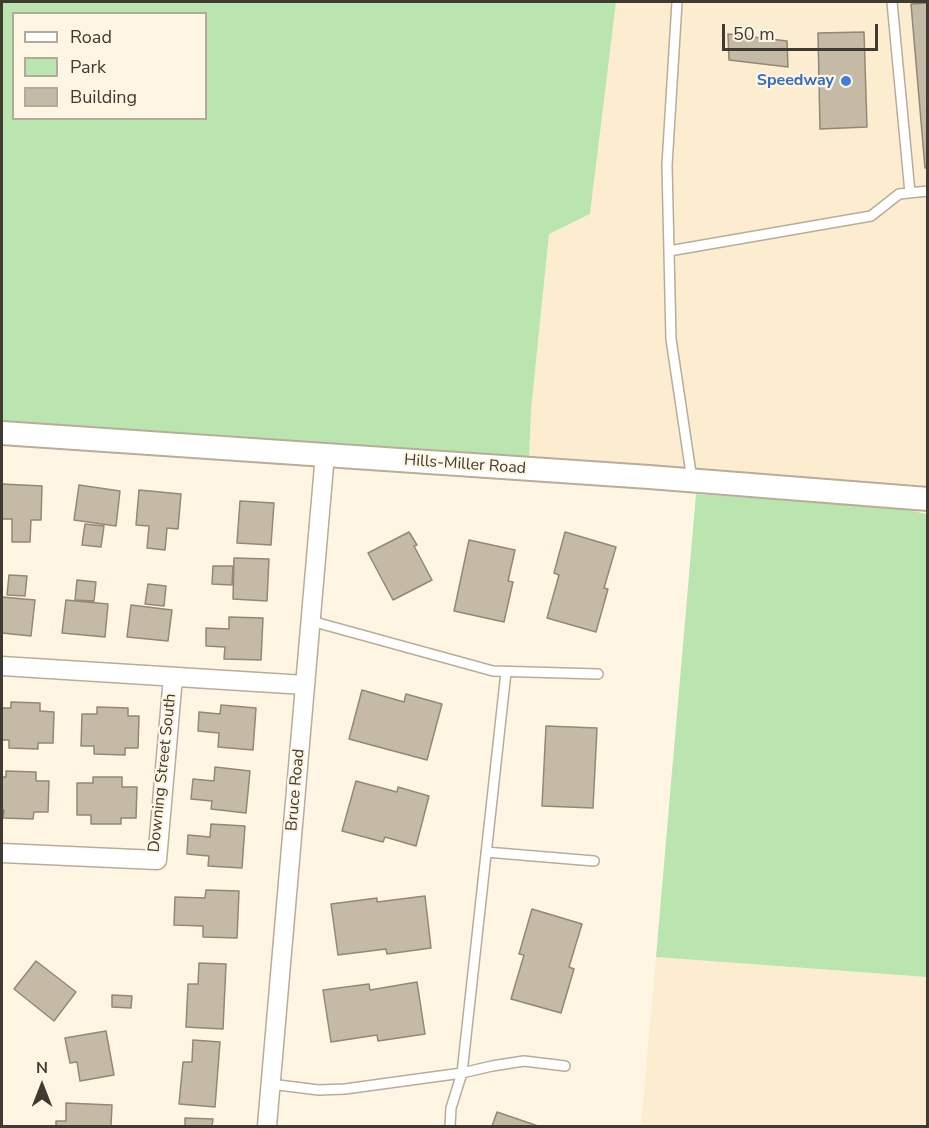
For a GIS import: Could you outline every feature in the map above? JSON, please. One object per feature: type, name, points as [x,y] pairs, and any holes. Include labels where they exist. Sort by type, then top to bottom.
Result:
[{"type":"street","name":"Hills-Miller Road","points":[[2,433],[692,480],[927,499]]},
{"type":"street","name":"Bruce Road","points":[[267,1126],[325,454]]},
{"type":"street","points":[[2,666],[305,685]]},
{"type":"street","name":"Downing Street South","points":[[2,853],[157,860],[173,677]]},
{"type":"lane","points":[[677,2],[667,165],[671,339],[692,480]]},
{"type":"lane","points":[[892,2],[910,193]]},
{"type":"lane","points":[[669,251],[872,216],[899,194],[927,191]]},
{"type":"lane","points":[[311,621],[493,671],[598,674]]},
{"type":"lane","points":[[450,1126],[451,1108],[462,1073],[506,672]]},
{"type":"lane","points":[[486,852],[594,861]]},
{"type":"lane","points":[[270,1084],[319,1090],[345,1089],[462,1073],[492,1065],[524,1061],[565,1065]]},
{"type":"shaded area","points":[[616,2],[927,2],[927,485],[529,458],[531,410],[549,234],[590,214]]},
{"type":"shaded area","points":[[656,957],[927,977],[927,1126],[641,1126]]},
{"type":"green space","points":[[2,2],[616,2],[590,214],[549,234],[531,410],[529,458],[2,423]]},
{"type":"green space","points":[[696,494],[899,508],[927,514],[927,977],[656,957]]},
{"type":"building","points":[[928,3],[928,168],[925,168],[911,4]]},
{"type":"building","points":[[864,32],[867,127],[820,129],[818,33]]},
{"type":"building","points":[[728,34],[787,41],[788,67],[729,60]]},
{"type":"building","points":[[2,484],[42,486],[41,520],[31,520],[30,542],[12,542],[12,519],[2,519]]},
{"type":"building","points":[[79,485],[120,491],[116,526],[74,520]]},
{"type":"building","points":[[139,490],[181,494],[178,529],[167,528],[165,550],[147,548],[149,526],[136,525]]},
{"type":"building","points":[[240,501],[274,503],[271,545],[237,543]]},
{"type":"building","points":[[85,524],[104,526],[101,547],[82,545]]},
{"type":"building","points":[[409,532],[432,580],[393,600],[368,553]]},
{"type":"building","points":[[565,532],[616,547],[604,588],[608,589],[596,632],[547,618],[559,575],[554,573]]},
{"type":"building","points":[[469,540],[515,550],[508,581],[513,582],[504,622],[454,611]]},
{"type":"building","points":[[234,558],[269,559],[267,601],[233,599]]},
{"type":"building","points":[[213,566],[233,566],[232,585],[212,584]]},
{"type":"building","points":[[9,575],[27,576],[25,596],[7,595]]},
{"type":"building","points":[[77,580],[96,582],[94,601],[75,600]]},
{"type":"building","points":[[148,584],[166,586],[164,606],[145,604]]},
{"type":"building","points":[[2,597],[35,600],[31,636],[2,633]]},
{"type":"building","points":[[66,600],[108,604],[105,637],[62,633]]},
{"type":"building","points":[[131,605],[172,610],[168,641],[127,637]]},
{"type":"building","points":[[229,617],[263,618],[261,660],[224,659],[225,647],[206,646],[206,628],[229,629]]},
{"type":"building","points":[[362,690],[404,702],[406,694],[442,704],[427,760],[349,739]]},
{"type":"building","points":[[11,702],[40,703],[40,711],[54,712],[53,743],[38,743],[38,749],[9,748],[9,740],[2,740],[2,708],[11,708]]},
{"type":"building","points":[[221,705],[256,708],[253,750],[218,747],[219,733],[198,731],[199,712],[220,714]]},
{"type":"building","points":[[97,707],[128,708],[128,716],[139,716],[138,748],[125,748],[125,755],[94,754],[94,746],[81,746],[82,714],[97,714]]},
{"type":"building","points":[[546,726],[597,728],[593,808],[542,806]]},
{"type":"building","points":[[215,767],[250,771],[246,813],[211,809],[212,801],[191,799],[193,779],[214,781]]},
{"type":"building","points":[[6,771],[36,772],[36,781],[49,781],[48,812],[34,812],[33,819],[3,818],[2,777],[6,777]]},
{"type":"building","points":[[93,777],[122,777],[122,787],[137,787],[136,818],[121,818],[121,824],[91,824],[91,815],[77,815],[77,783],[93,783]]},
{"type":"building","points":[[356,781],[397,792],[398,787],[429,796],[416,846],[385,837],[383,842],[342,831]]},
{"type":"building","points":[[211,824],[245,826],[242,868],[208,866],[209,856],[187,854],[188,835],[210,837]]},
{"type":"building","points":[[206,890],[239,891],[237,938],[203,937],[203,926],[174,925],[175,897],[205,898]]},
{"type":"building","points":[[425,896],[431,948],[387,954],[386,949],[338,955],[331,904],[377,898],[377,902]]},
{"type":"building","points":[[532,909],[582,924],[569,967],[574,969],[561,1013],[511,999],[524,955],[519,954]]},
{"type":"building","points":[[36,961],[76,992],[54,1021],[14,989]]},
{"type":"building","points":[[199,963],[226,964],[223,1029],[186,1027],[188,984],[198,984]]},
{"type":"building","points":[[417,982],[425,1034],[378,1041],[377,1035],[331,1042],[323,990],[369,984],[370,990]]},
{"type":"building","points":[[112,995],[132,996],[131,1008],[112,1007]]},
{"type":"building","points":[[106,1031],[114,1075],[80,1081],[77,1062],[70,1063],[65,1038]]},
{"type":"building","points":[[193,1040],[220,1042],[215,1107],[179,1104],[183,1062],[192,1062]]},
{"type":"building","points":[[66,1103],[112,1105],[111,1126],[56,1126],[56,1121],[66,1121]]},
{"type":"building","points":[[497,1112],[538,1126],[492,1126]]},
{"type":"building","points":[[185,1118],[213,1119],[212,1126],[185,1126]]},
{"type":"place","name":"Speedway","points":[[846,81]]}]
